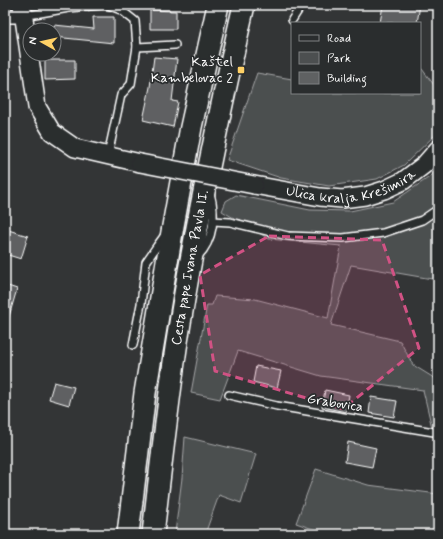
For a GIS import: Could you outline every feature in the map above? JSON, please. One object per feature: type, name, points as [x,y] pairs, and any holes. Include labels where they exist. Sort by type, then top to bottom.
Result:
[{"type":"main road","name":"Cesta pape Ivana Pavla II.","points":[[128,534],[145,393],[172,226],[191,127],[218,5]]},
{"type":"main road","name":"Cesta pape Ivana Pavla II.","points":[[153,534],[176,348],[190,266],[217,123],[244,5]]},
{"type":"street","points":[[5,16],[22,11]]},
{"type":"street","name":"Ulica kralja Krešimira","points":[[22,11],[37,107],[52,132],[75,148],[254,186],[320,197],[342,199],[365,196],[384,190],[403,181],[438,150]]},
{"type":"lane","points":[[22,11],[101,5]]},
{"type":"lane","points":[[108,5],[121,10],[135,21],[138,47],[131,84],[121,95],[108,156]]},
{"type":"lane","points":[[292,20],[298,9],[303,5]]},
{"type":"lane","points":[[138,47],[175,45]]},
{"type":"lane","points":[[190,266],[208,242],[213,221],[213,204],[206,180]]},
{"type":"lane","points":[[213,221],[230,222],[288,236],[343,238],[383,233],[422,220],[438,209]]},
{"type":"lane","points":[[133,345],[141,304],[146,262],[156,246],[172,226]]},
{"type":"lane","name":"Grabovica","points":[[229,395],[277,406],[438,432]]},
{"type":"highlighted area","points":[[269,236],[382,240],[419,348],[343,409],[215,371],[200,275]]},
{"type":"green space","points":[[422,69],[438,91],[438,132],[404,165],[377,179],[329,186],[281,178],[227,160],[257,73],[291,79],[291,94],[421,94]]},
{"type":"green space","points":[[438,168],[438,280],[351,265],[331,325],[400,341],[413,365],[434,378],[438,372],[438,427],[432,428],[423,390],[321,376],[238,351],[220,399],[191,393],[207,305],[212,305],[215,296],[255,299],[328,318],[341,246],[269,239],[222,211],[226,201],[236,195],[310,210],[350,211],[393,202],[431,176]]},
{"type":"green space","points":[[185,437],[256,454],[241,503],[219,495],[205,534],[175,533],[182,478]]},
{"type":"green space","points":[[316,469],[368,485],[438,494],[438,534],[327,534],[296,523]]},
{"type":"building","points":[[383,5],[420,5],[417,22],[380,22]]},
{"type":"building","points":[[150,10],[176,11],[176,29],[150,29]]},
{"type":"building","points":[[93,17],[114,17],[114,43],[62,38],[62,26],[94,29]]},
{"type":"building","points":[[154,57],[177,59],[172,101],[178,102],[173,127],[143,120],[150,87]]},
{"type":"building","points":[[75,60],[75,79],[45,80],[45,62]]},
{"type":"building","points":[[5,229],[28,236],[21,259],[5,254]]},
{"type":"building","points":[[5,285],[17,289],[8,320],[5,320]]},
{"type":"building","points":[[256,366],[281,371],[277,388],[253,382]]},
{"type":"building","points":[[54,382],[74,387],[69,405],[49,399]]},
{"type":"building","points":[[325,390],[349,395],[346,412],[322,407]]},
{"type":"building","points":[[371,397],[397,401],[394,417],[369,413]]},
{"type":"building","points":[[348,442],[376,448],[372,467],[345,462]]},
{"type":"place","name":"Kaštel Kambelovac 2","points":[[241,70]]}]
